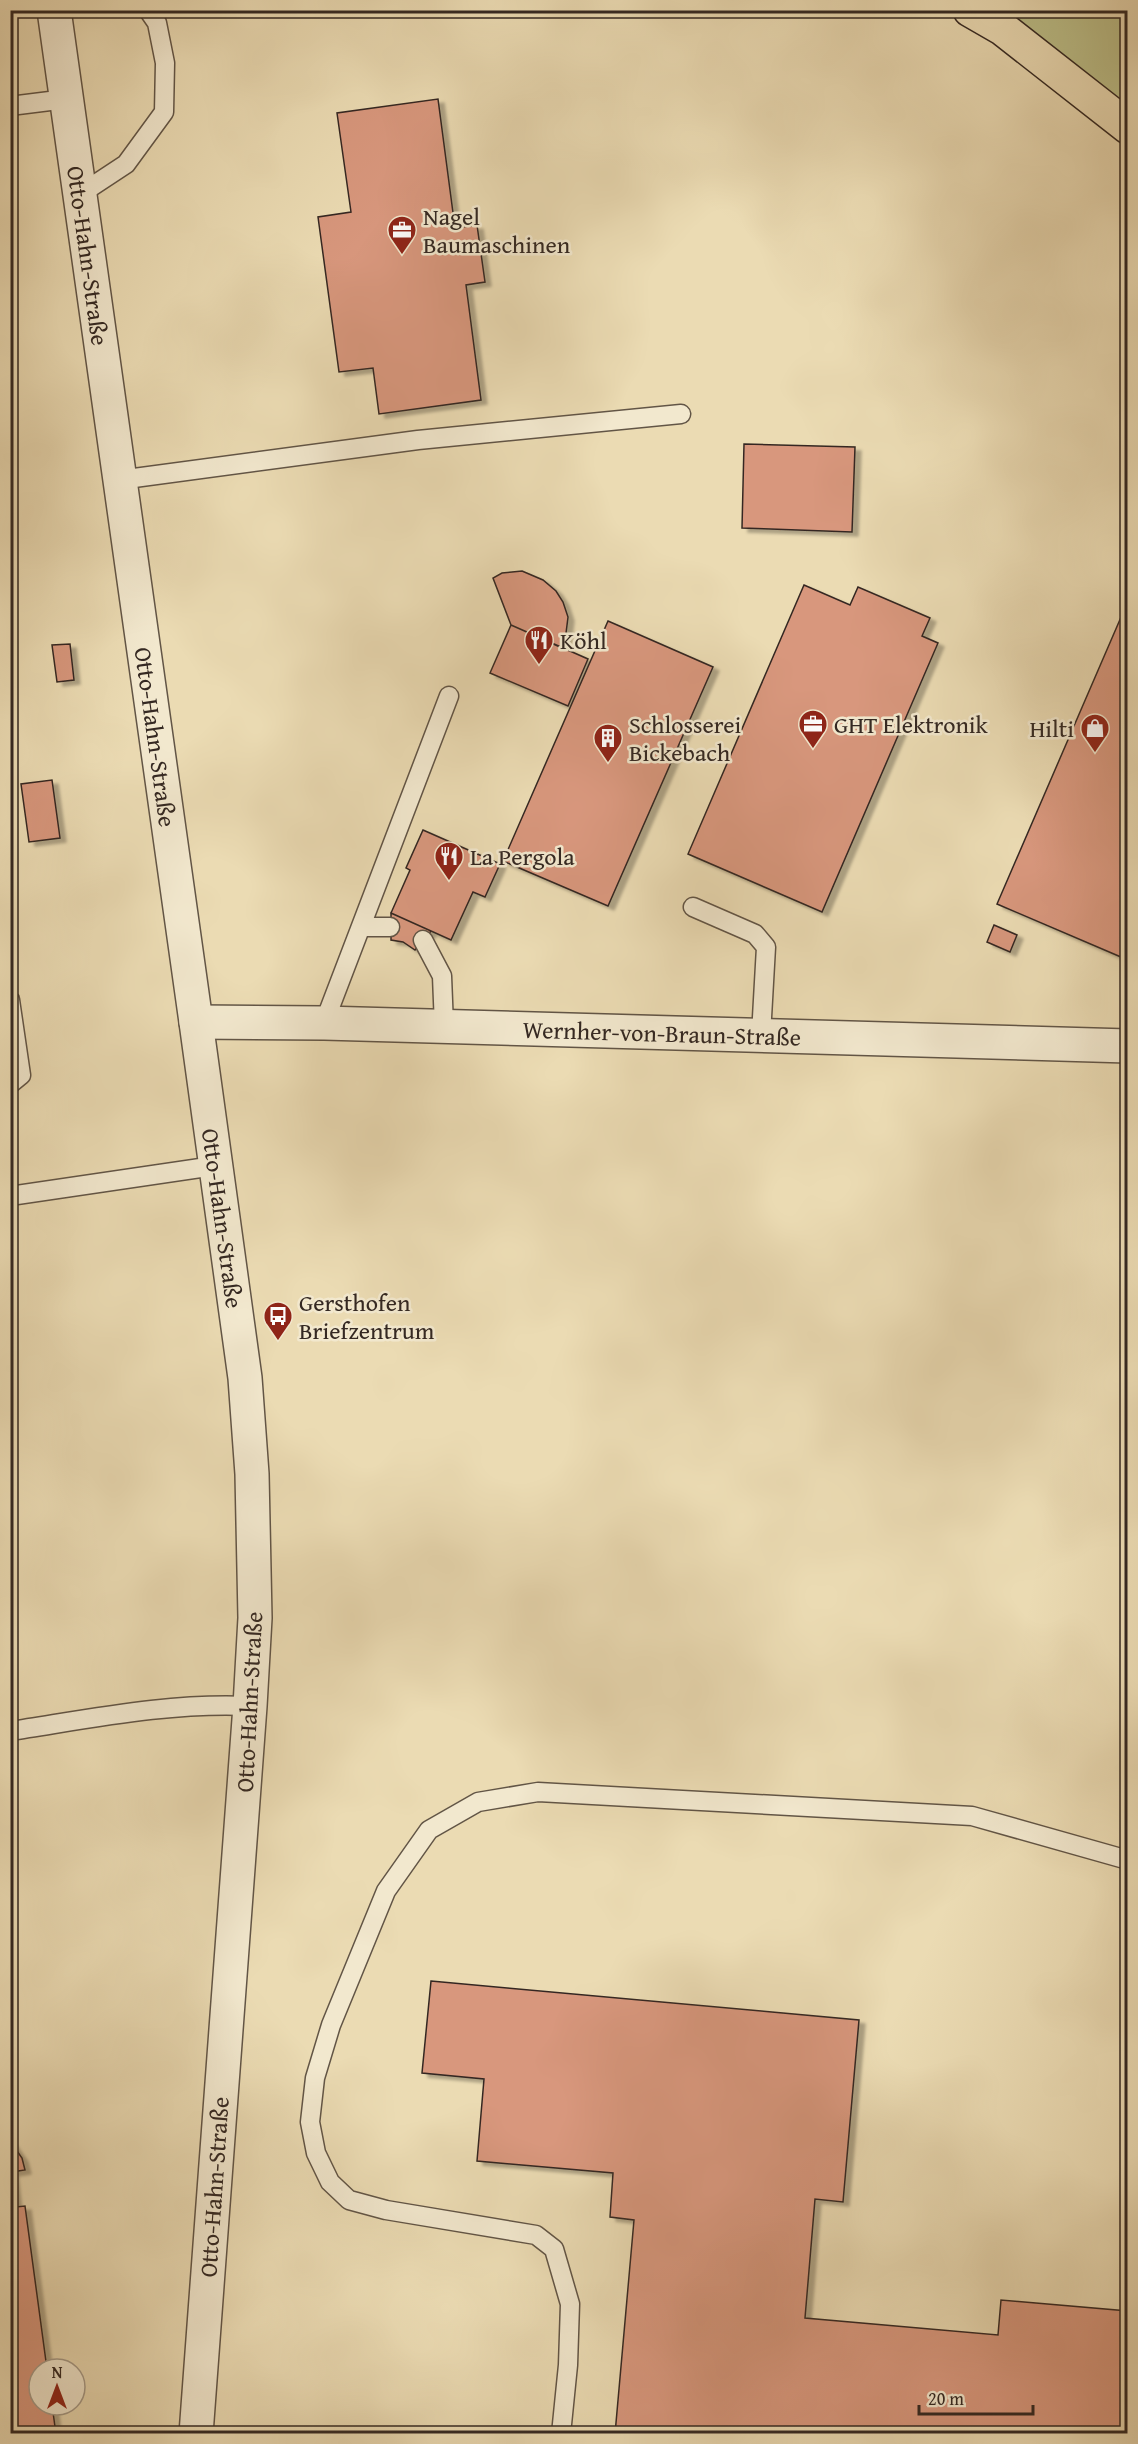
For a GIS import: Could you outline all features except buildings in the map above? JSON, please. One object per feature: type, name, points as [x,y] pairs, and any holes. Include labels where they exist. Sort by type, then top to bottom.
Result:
[{"type":"highway","points":[[970,10],[1003,29],[1128,127]]},
{"type":"street","name":"Otto-Hahn-Straße","points":[[54,10],[196,1022],[214,1166],[238,1317],[252,1474],[255,1618],[250,1706],[196,2433]]},
{"type":"street","name":"Wernher-von-Braun-Straße","points":[[196,1022],[444,1026],[1128,1046]]},
{"type":"lane","points":[[79,195],[126,164],[164,112],[165,63],[157,23],[148,10]]},
{"type":"lane","points":[[10,106],[66,99]]},
{"type":"lane","points":[[119,480],[418,440],[681,414]]},
{"type":"lane","points":[[324,1023],[449,696]]},
{"type":"lane","points":[[693,907],[755,934],[766,947],[760,1035]]},
{"type":"lane","points":[[361,927],[390,927]]},
{"type":"lane","points":[[423,940],[442,976],[444,1026]]},
{"type":"lane","points":[[10,1000],[21,1075],[10,1084]]},
{"type":"lane","points":[[10,1196],[214,1166]]},
{"type":"lane","points":[[10,1731],[106,1716],[213,1704],[250,1706]]},
{"type":"lane","points":[[561,2433],[568,2365],[570,2304],[554,2249],[536,2235],[386,2210],[349,2200],[330,2182],[316,2153],[310,2122],[315,2078],[331,2025],[386,1890],[429,1830],[478,1802],[538,1792],[972,1816],[1128,1860]]},
{"type":"green space","points":[[998,11],[1127,11],[1127,105],[1004,14]]},
{"type":"place","name":"Nagel Baumaschinen","points":[[402,256]]},
{"type":"place","name":"Köhl","points":[[539,666]]},
{"type":"place","name":"GHT Elektronik","points":[[813,750]]},
{"type":"place","name":"Hilti","points":[[1095,754]]},
{"type":"place","name":"Schlosserei Bickebach","points":[[608,764]]},
{"type":"place","name":"La Pergola","points":[[449,882]]},
{"type":"place","name":"Gersthofen Briefzentrum","points":[[278,1342]]}]
